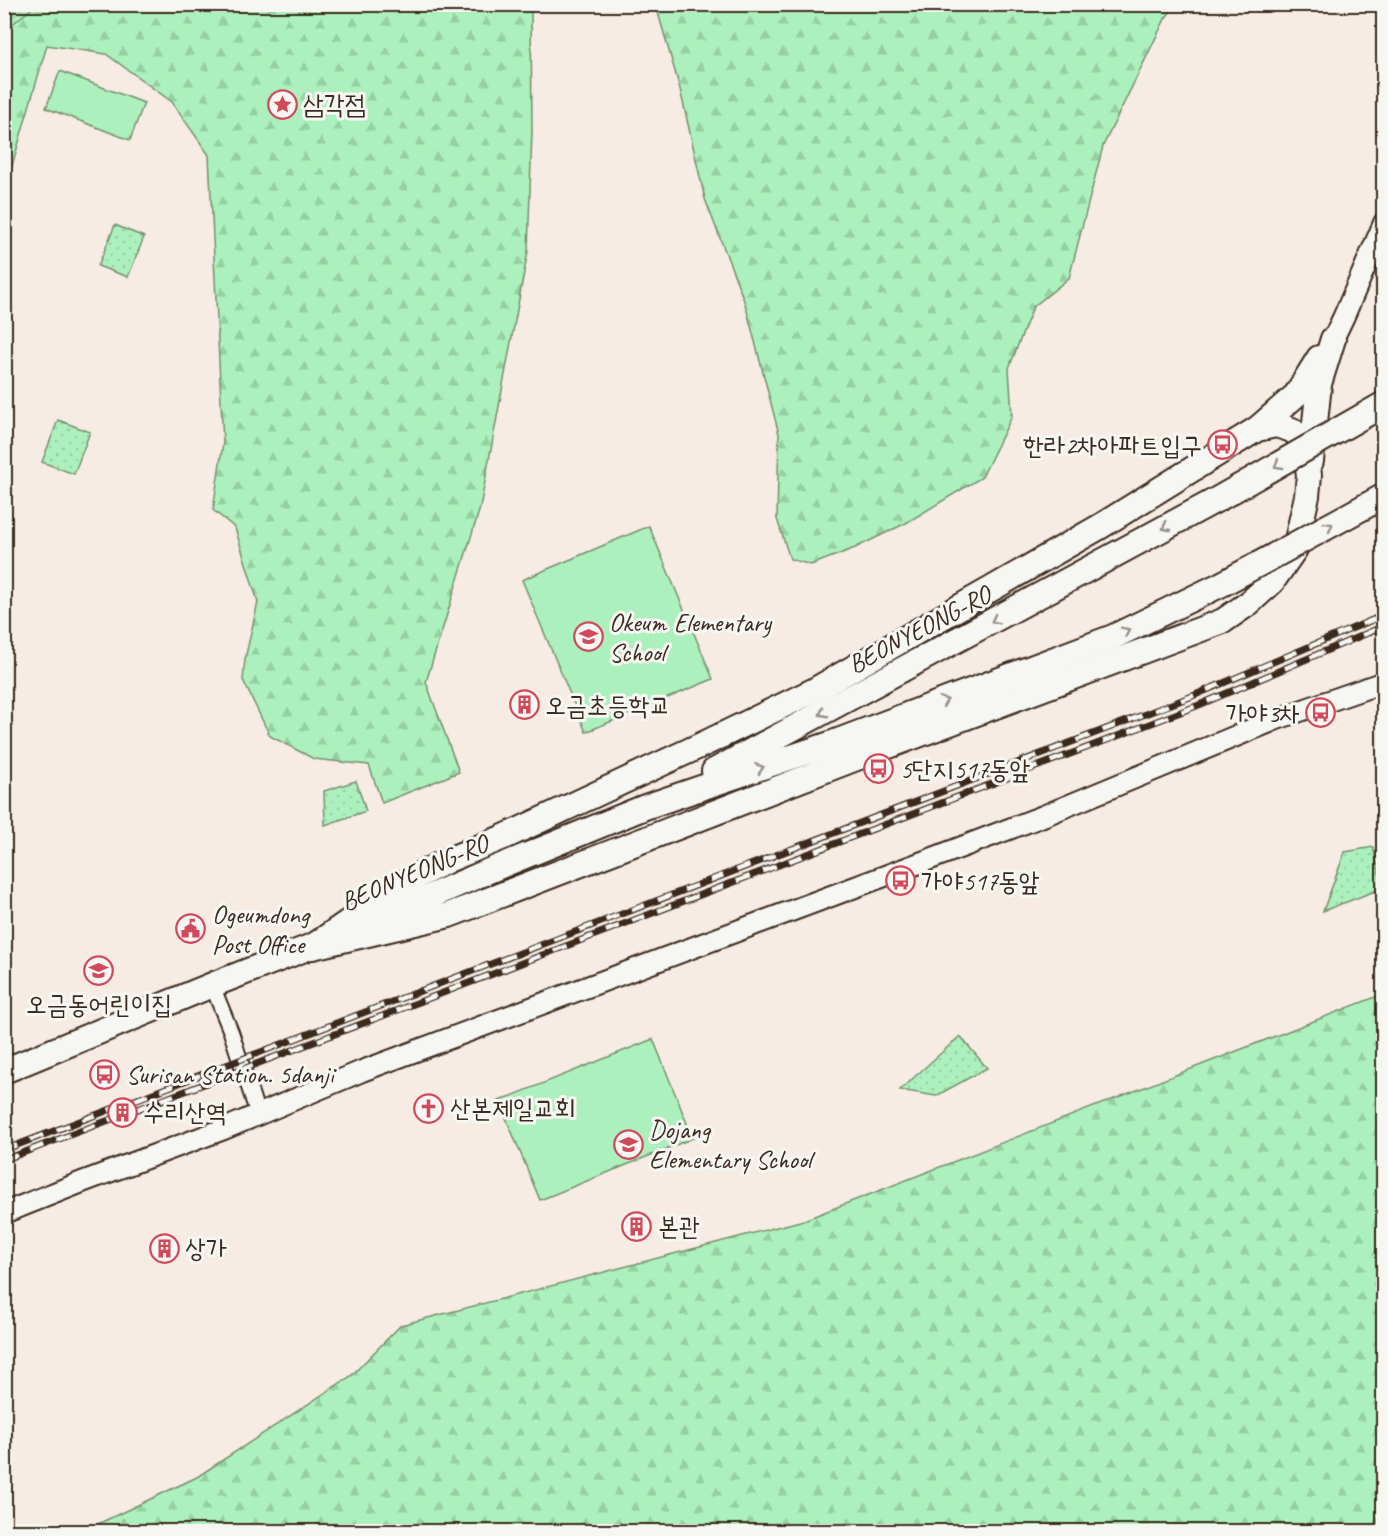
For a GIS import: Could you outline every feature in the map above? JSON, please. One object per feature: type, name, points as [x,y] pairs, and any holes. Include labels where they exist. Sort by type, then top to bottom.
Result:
[{"type":"street","points":[[312,947],[449,915],[854,759],[1223,621],[1249,603],[1272,582],[1295,549],[1307,496],[1319,384],[1333,339],[1383,223]]},
{"type":"street","points":[[312,947],[406,882],[448,860],[504,837],[814,690],[1101,526],[1257,429],[1296,395],[1333,339]]},
{"type":"street","name":"BEONYEONG-RO","points":[[645,807],[1218,499],[1383,404]]},
{"type":"street","points":[[1257,429],[1276,425],[1292,430],[1304,441],[1310,475]]},
{"type":"street","name":"BEONYEONG-RO","points":[[4,1071],[212,985],[312,947],[645,807],[830,744],[1113,637],[1222,584],[1383,496]]},
{"type":"street","points":[[4,1213],[224,1129],[362,1071],[933,858],[1043,816],[1277,719],[1383,682]]},
{"type":"street","points":[[212,985],[231,1032],[258,1115]]},
{"type":"green space","points":[[5,4],[36,4],[36,5],[5,30]]},
{"type":"green space","points":[[5,5],[533,5],[531,13],[532,131],[528,251],[480,508],[426,682],[459,772],[382,803],[369,765],[314,759],[270,736],[243,680],[245,659],[258,602],[235,528],[213,510],[223,443],[209,155],[172,102],[106,54],[47,45],[5,190]]},
{"type":"green space","points":[[652,5],[1175,5],[1165,19],[1103,146],[1069,278],[1033,307],[1009,368],[1012,416],[982,477],[906,523],[855,548],[811,565],[790,559],[777,519],[779,434],[745,303],[705,199],[680,89],[657,9]]},
{"type":"green space","points":[[60,71],[144,103],[130,140],[46,108]]},
{"type":"green space","points":[[115,225],[144,237],[128,277],[98,266]]},
{"type":"green space","points":[[58,420],[90,432],[74,474],[42,462]]},
{"type":"green space","points":[[649,526],[713,679],[586,732],[522,580]]},
{"type":"green space","points":[[356,781],[366,811],[325,825],[324,791]]},
{"type":"green space","points":[[1373,847],[1383,888],[1323,911],[1345,852]]},
{"type":"green space","points":[[1383,994],[1383,1531],[83,1531],[197,1477],[351,1376],[401,1325],[804,1220]]},
{"type":"green space","points":[[960,1036],[987,1068],[936,1096],[900,1090]]},
{"type":"green space","points":[[653,1039],[693,1138],[540,1200],[499,1101]]},
{"type":"railway","points":[[4,1150],[1195,695],[1384,615]]},
{"type":"railway","points":[[4,1160],[1199,705],[1384,626]]},
{"type":"place","name":"삼각점","points":[[282,104]]},
{"type":"place","name":"한라2차아파트입구","points":[[1223,445]]},
{"type":"place","name":"Okeum Elementary School","points":[[588,637]]},
{"type":"place","name":"오금초등학교","points":[[524,705]]},
{"type":"place","name":"가야3차","points":[[1321,713]]},
{"type":"place","name":"5단지517동앞","points":[[879,769]]},
{"type":"place","name":"가야517동앞","points":[[900,881]]},
{"type":"place","name":"Ogeumdong Post Office","points":[[191,929]]},
{"type":"place","name":"오금동어린이집","points":[[99,970]]},
{"type":"place","name":"Surisan Station. 5danji","points":[[105,1074]]},
{"type":"place","name":"산본제일교회","points":[[429,1108]]},
{"type":"place","name":"수리산역","points":[[122,1112]]},
{"type":"place","name":"Dojang Elementary School","points":[[628,1144]]},
{"type":"place","name":"본관","points":[[637,1226]]},
{"type":"place","name":"상가","points":[[164,1248]]}]
